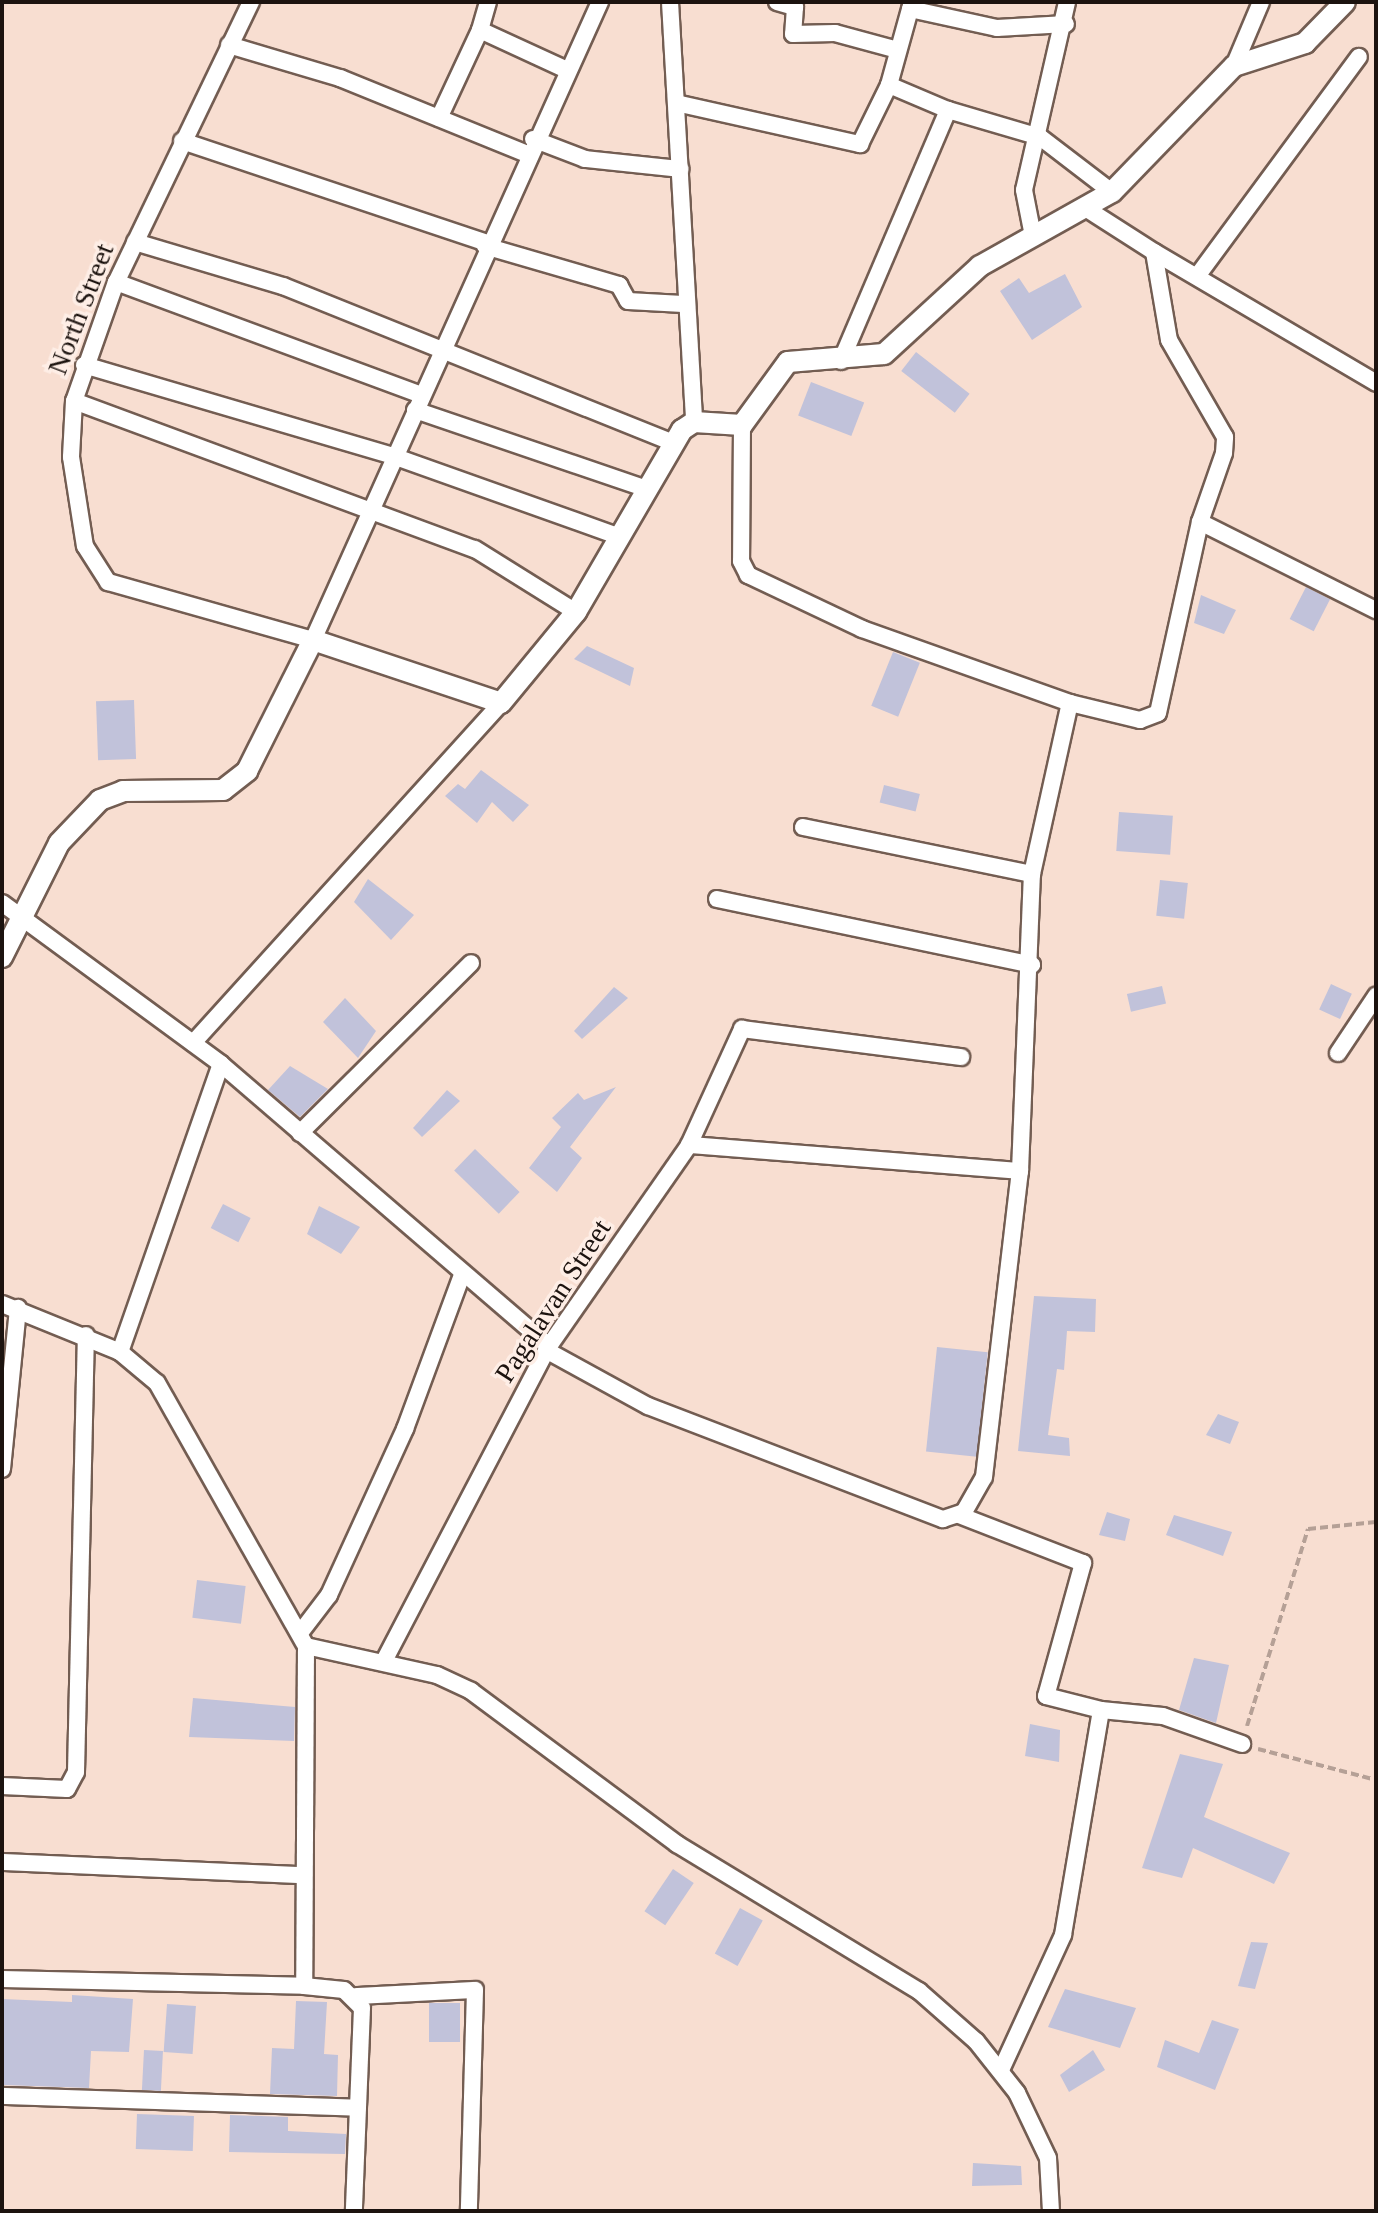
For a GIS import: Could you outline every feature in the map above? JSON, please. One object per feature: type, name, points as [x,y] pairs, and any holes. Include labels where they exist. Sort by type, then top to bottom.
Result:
[{"type":"street","name":"North Street","points":[[251,2],[116,282],[84,365],[74,401],[71,457],[94,569],[108,582],[313,640]]},
{"type":"street","points":[[439,118],[480,30],[488,2]]},
{"type":"street","points":[[2,957],[59,843],[100,800],[123,791],[223,790],[247,771],[313,640],[530,146],[600,2]]},
{"type":"street","points":[[670,2],[680,169],[683,304],[694,422]]},
{"type":"street","points":[[777,2],[795,7],[793,34],[835,33],[898,50]]},
{"type":"street","points":[[1033,236],[1024,190],[1040,137],[1066,24],[1067,2]]},
{"type":"street","points":[[1154,252],[1169,340],[1225,437],[1200,522],[1158,713],[1140,720],[1070,703],[862,629],[748,575],[741,561],[742,425],[778,368],[884,354],[980,266],[1087,209],[1112,192],[1234,66],[1261,2]]},
{"type":"street","points":[[1234,66],[1305,43],[1345,2]]},
{"type":"street","points":[[676,103],[860,144],[889,85],[911,6],[997,28],[1066,24]]},
{"type":"street","points":[[480,30],[567,70]]},
{"type":"street","points":[[229,45],[439,118],[530,146],[585,159],[680,169]]},
{"type":"street","points":[[1198,275],[1359,57]]},
{"type":"street","points":[[889,85],[948,110],[1040,137],[1112,192]]},
{"type":"street","points":[[841,361],[948,110]]},
{"type":"street","points":[[182,141],[486,244],[619,285],[628,301],[683,304]]},
{"type":"street","points":[[1087,209],[1376,383]]},
{"type":"street","points":[[135,242],[283,286],[673,443]]},
{"type":"street","points":[[116,282],[647,489]]},
{"type":"street","points":[[84,365],[393,456],[621,537]]},
{"type":"street","points":[[74,401],[371,507],[475,549],[576,612]]},
{"type":"street","points":[[193,1043],[501,703],[576,612],[673,443],[694,422],[742,425]]},
{"type":"street","points":[[1200,522],[1376,610]]},
{"type":"street","points":[[313,640],[501,703]]},
{"type":"street","points":[[959,1515],[984,1477],[1020,1171],[1032,965],[1032,874],[1070,703]]},
{"type":"street","points":[[803,827],[1032,874]]},
{"type":"street","points":[[717,899],[1032,965]]},
{"type":"street","points":[[2,903],[23,914],[221,1064],[547,1348],[639,1403],[943,1519],[959,1515],[1083,1563],[1046,1696],[1101,1710],[1163,1716],[1242,1744]]},
{"type":"street","points":[[300,1133],[471,963]]},
{"type":"street","points":[[1338,1053],[1376,996]]},
{"type":"street","name":"Pagalavan Street","points":[[384,1661],[547,1348],[689,1145],[734,1042],[757,1025],[961,1057]]},
{"type":"street","points":[[120,1352],[221,1064]]},
{"type":"street","points":[[689,1145],[1020,1171]]},
{"type":"street","points":[[304,1986],[301,1875],[303,1640],[329,1595],[405,1429],[462,1275]]},
{"type":"street","points":[[2,1469],[10,1306],[86,1335],[120,1352],[157,1383],[303,1640],[384,1661],[471,1691],[677,1844],[919,1991],[1001,2070],[1048,2158],[1051,2211]]},
{"type":"street","points":[[2,1786],[67,1789],[76,1772],[86,1335]]},
{"type":"street","points":[[1001,2070],[1063,1935],[1101,1710]]},
{"type":"street","points":[[2,1862],[301,1875]]},
{"type":"street","points":[[2,1979],[304,1986],[356,1996],[475,1990],[469,2211]]},
{"type":"street","points":[[354,2211],[358,2108],[356,1996]]},
{"type":"street","points":[[2,2096],[358,2108]]},
{"type":"path","points":[[1376,1522],[1308,1529],[1242,1744],[1376,1780]]},
{"type":"building","points":[[1065,274],[1082,307],[1032,340],[1000,291],[1019,278],[1029,293]]},
{"type":"building","points":[[916,352],[970,394],[955,413],[901,371]]},
{"type":"building","points":[[811,382],[864,402],[851,436],[798,416]]},
{"type":"building","points":[[1306,587],[1330,599],[1314,631],[1290,619]]},
{"type":"building","points":[[1201,595],[1236,610],[1224,634],[1194,623]]},
{"type":"building","points":[[587,646],[634,668],[630,686],[574,659]]},
{"type":"building","points":[[893,652],[920,663],[898,717],[871,706]]},
{"type":"building","points":[[134,700],[136,759],[98,760],[96,701]]},
{"type":"building","points":[[481,770],[529,805],[513,822],[492,802],[477,823],[445,796],[458,784],[465,789]]},
{"type":"building","points":[[884,785],[920,794],[916,811],[880,802]]},
{"type":"building","points":[[1119,812],[1173,816],[1170,855],[1116,851]]},
{"type":"building","points":[[368,879],[414,915],[391,940],[354,902]]},
{"type":"building","points":[[1160,880],[1188,883],[1184,919],[1156,916]]},
{"type":"building","points":[[1331,984],[1352,994],[1340,1019],[1319,1009]]},
{"type":"building","points":[[1162,986],[1166,1004],[1131,1012],[1127,994]]},
{"type":"building","points":[[614,987],[628,998],[582,1039],[574,1031]]},
{"type":"building","points":[[345,998],[376,1031],[358,1058],[323,1022]]},
{"type":"building","points":[[290,1066],[328,1089],[300,1117],[268,1090]]},
{"type":"building","points":[[616,1087],[570,1147],[582,1158],[557,1192],[529,1168],[561,1127],[552,1118],[578,1093],[584,1100]]},
{"type":"building","points":[[447,1090],[460,1101],[422,1137],[413,1128]]},
{"type":"building","points":[[475,1149],[520,1192],[499,1214],[454,1171]]},
{"type":"building","points":[[223,1204],[251,1218],[238,1242],[211,1228]]},
{"type":"building","points":[[319,1206],[360,1227],[341,1254],[307,1234]]},
{"type":"building","points":[[1034,1296],[1096,1299],[1095,1332],[1067,1331],[1064,1370],[1057,1369],[1048,1435],[1069,1438],[1070,1456],[1018,1451]]},
{"type":"building","points":[[937,1347],[988,1352],[977,1457],[926,1451]]},
{"type":"building","points":[[1218,1414],[1239,1422],[1230,1444],[1206,1435]]},
{"type":"building","points":[[1107,1512],[1130,1519],[1125,1541],[1099,1535]]},
{"type":"building","points":[[1174,1515],[1232,1532],[1223,1556],[1166,1535]]},
{"type":"building","points":[[197,1580],[246,1586],[241,1624],[192,1618]]},
{"type":"building","points":[[1194,1658],[1229,1665],[1216,1723],[1179,1710]]},
{"type":"building","points":[[193,1698],[295,1707],[294,1741],[189,1737]]},
{"type":"building","points":[[1030,1724],[1060,1730],[1059,1762],[1025,1756]]},
{"type":"building","points":[[1180,1754],[1223,1764],[1204,1817],[1290,1853],[1274,1884],[1193,1848],[1182,1878],[1142,1868]]},
{"type":"building","points":[[673,1869],[694,1883],[665,1925],[644,1911]]},
{"type":"building","points":[[740,1908],[763,1921],[738,1966],[715,1953]]},
{"type":"building","points":[[1251,1942],[1268,1943],[1255,1989],[1238,1986]]},
{"type":"building","points":[[1065,1989],[1136,2008],[1120,2048],[1048,2027]]},
{"type":"building","points":[[72,1995],[133,1999],[129,2052],[91,2051],[89,2088],[3,2085],[2,1999],[72,2002]]},
{"type":"building","points":[[296,2001],[327,2002],[324,2054],[338,2055],[337,2096],[270,2094],[272,2048],[294,2049]]},
{"type":"building","points":[[429,2003],[460,2003],[460,2042],[429,2042]]},
{"type":"building","points":[[167,2004],[196,2006],[193,2054],[164,2052]]},
{"type":"building","points":[[1212,2020],[1239,2029],[1215,2090],[1157,2067],[1165,2040],[1199,2053]]},
{"type":"building","points":[[144,2050],[163,2051],[161,2091],[142,2090]]},
{"type":"building","points":[[1093,2050],[1105,2070],[1069,2092],[1060,2075]]},
{"type":"building","points":[[137,2114],[194,2116],[193,2151],[136,2149]]},
{"type":"building","points":[[230,2115],[288,2117],[288,2131],[346,2134],[345,2154],[229,2152]]},
{"type":"building","points":[[973,2163],[1021,2166],[1022,2185],[972,2186]]}]
